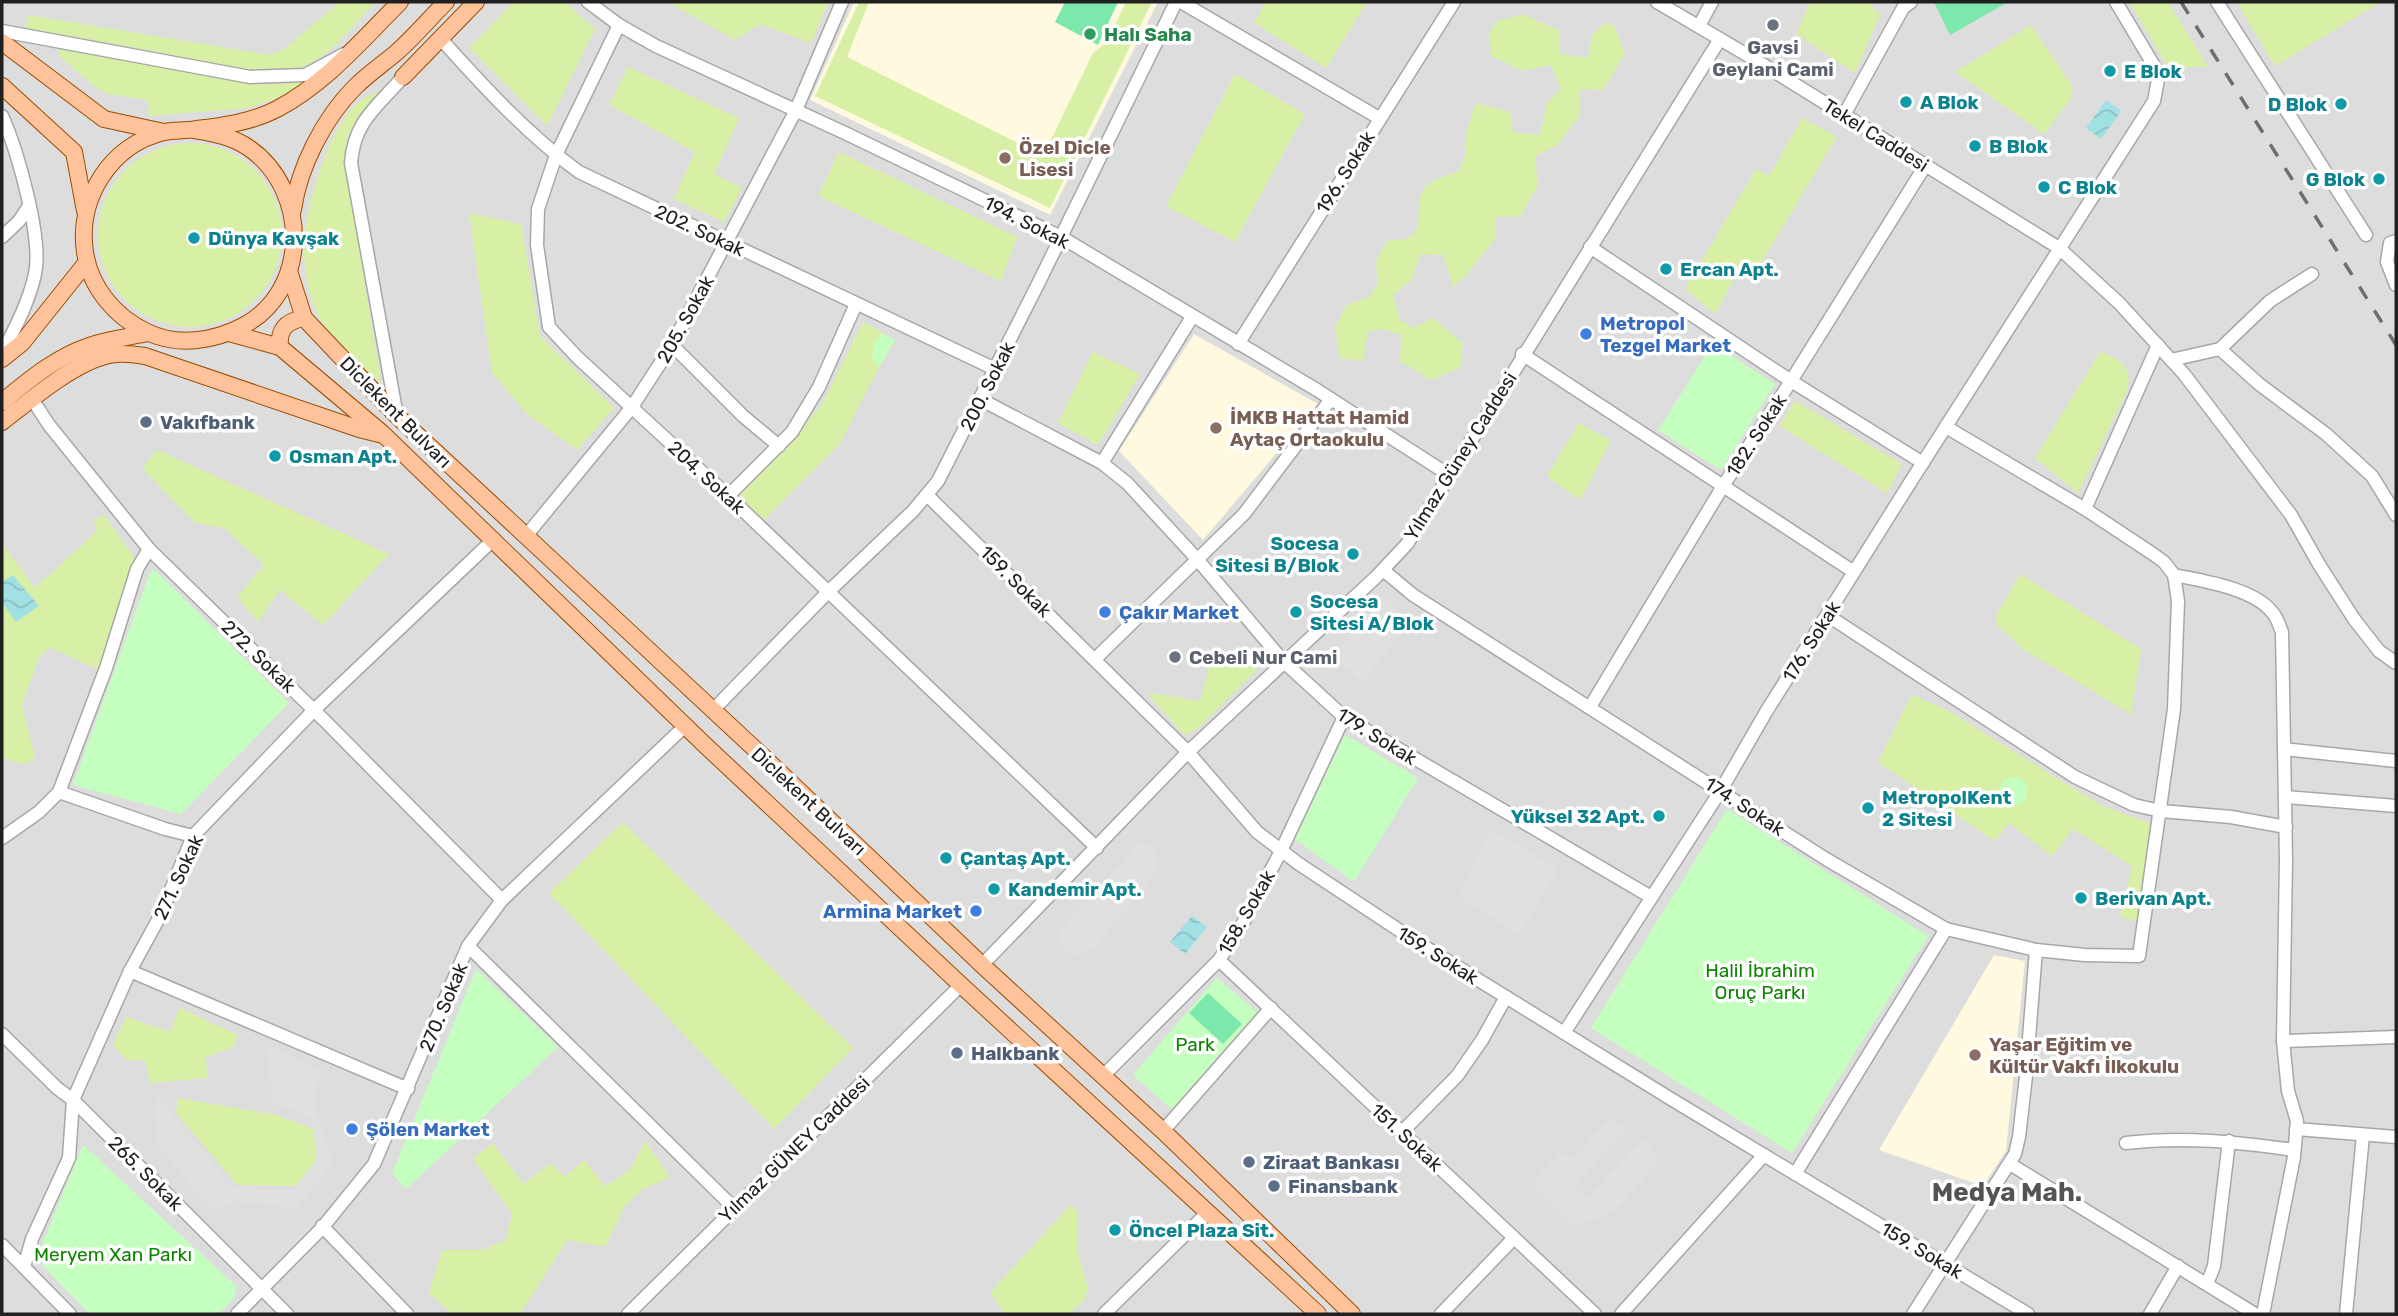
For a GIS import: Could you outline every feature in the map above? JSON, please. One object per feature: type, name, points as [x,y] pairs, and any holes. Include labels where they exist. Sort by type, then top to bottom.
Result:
[{"type":"main road","points":[[2,42],[104,119],[164,132],[194,130],[235,124],[276,109],[321,81],[400,2]]},
{"type":"main road","points":[[2,86],[74,152],[85,211],[83,237],[86,263],[100,292],[121,316],[148,333],[174,340],[202,340],[229,333],[248,323],[265,309],[279,291],[289,271],[295,242],[293,213],[296,190],[316,140],[330,117],[356,86],[399,51],[446,2]]},
{"type":"main road","points":[[403,77],[477,2]]},
{"type":"main road","points":[[399,51],[403,77]]},
{"type":"main road","points":[[194,130],[225,136],[248,148],[268,166],[284,188],[293,213]]},
{"type":"main road","points":[[85,211],[94,186],[110,165],[136,144],[164,132]]},
{"type":"main road","points":[[2,356],[23,343],[86,263]]},
{"type":"main road","name":"Diclekent Bulvarı","points":[[289,271],[304,318],[397,416],[982,965],[1163,1131],[1352,1314]]},
{"type":"main road","points":[[280,347],[284,327],[292,320],[304,318]]},
{"type":"main road","points":[[2,402],[57,360],[75,351],[92,344],[148,333]]},
{"type":"main road","name":"Diclekent Bulvarı","points":[[229,333],[280,347],[385,435],[685,726],[1318,1314]]},
{"type":"main road","points":[[2,422],[76,369],[101,357],[122,354],[145,356],[359,429],[385,435]]},
{"type":"street","name":"194. Sokak","points":[[588,2],[619,25],[656,46],[1061,237],[1331,399],[1449,475]]},
{"type":"street","name":"205. Sokak","points":[[526,536],[632,407],[672,345],[796,110],[842,2]]},
{"type":"street","name":"200. Sokak","points":[[713,710],[828,592],[891,534],[938,481],[1176,2]]},
{"type":"street","points":[[1181,2],[1379,118]]},
{"type":"street","name":"196. Sokak","points":[[1238,344],[1454,2]]},
{"type":"street","name":"Tekel Caddesi","points":[[1657,2],[2059,248],[2119,303],[2171,360],[2291,515],[2354,619],[2379,651],[2396,663]]},
{"type":"street","points":[[1699,26],[1712,2]]},
{"type":"street","points":[[2059,248],[2154,101],[2158,87],[2159,74],[2116,2]]},
{"type":"street","points":[[2217,2],[2366,235]]},
{"type":"street","points":[[1844,116],[1903,4]]},
{"type":"street","name":"204. Sokak","points":[[619,25],[556,155],[538,209],[539,257],[549,327],[577,357],[728,496],[1097,848]]},
{"type":"street","points":[[2,31],[250,77],[305,75],[353,49]]},
{"type":"street","name":"202. Sokak","points":[[441,39],[492,94],[556,155],[579,172],[995,369]]},
{"type":"street","name":"Yılmaz Güney Caddesi","points":[[982,965],[1188,752],[1383,570],[1407,544],[1522,354],[1720,39]]},
{"type":"street","points":[[397,416],[351,163],[352,146],[360,124],[403,77]]},
{"type":"street","points":[[2,116],[10,134],[29,206],[38,258],[22,313],[2,356]]},
{"type":"street","name":"182. Sokak","points":[[1590,707],[1723,486],[1925,166]]},
{"type":"street","points":[[2,236],[19,221],[29,206]]},
{"type":"street","points":[[2393,242],[2387,262],[2396,285]]},
{"type":"street","points":[[1590,247],[1791,381],[1923,463]]},
{"type":"street","name":"176. Sokak","points":[[1564,1033],[1721,790],[1766,712],[2059,248]]},
{"type":"street","points":[[2171,360],[2220,349],[2270,301],[2312,274]]},
{"type":"street","points":[[728,496],[792,432],[819,387],[856,304]]},
{"type":"street","points":[[1102,463],[1192,317]]},
{"type":"street","points":[[672,345],[743,416],[779,446]]},
{"type":"street","points":[[2085,509],[2158,345]]},
{"type":"street","points":[[2220,349],[2259,384],[2326,434],[2372,476],[2396,515]]},
{"type":"street","points":[[1522,354],[1854,572]]},
{"type":"street","name":"272. Sokak","points":[[32,399],[49,425],[149,549],[314,710],[502,900]]},
{"type":"street","name":"179. Sokak","points":[[980,399],[1102,463],[1128,483],[1284,662],[1344,717],[1651,897]]},
{"type":"street","points":[[1095,659],[1244,513],[1331,399]]},
{"type":"street","points":[[1946,427],[2085,509],[2164,562],[2174,575],[2178,601],[2174,709],[2161,811]]},
{"type":"street","name":"159. Sokak","points":[[927,495],[1188,752],[1257,832],[1281,851],[1417,942],[2028,1314]]},
{"type":"street","name":"271. Sokak","points":[[24,1267],[32,1239],[69,1158],[73,1100],[130,971],[160,916],[193,836],[314,710],[494,539]]},
{"type":"street","points":[[2,838],[39,812],[59,792],[106,668],[137,569],[149,549]]},
{"type":"street","name":"174. Sokak","points":[[1383,570],[1413,595],[1826,859],[1946,929],[2036,950],[2085,955],[2139,956],[2161,811]]},
{"type":"street","points":[[2174,575],[2240,591],[2263,603],[2273,613],[2282,632],[2286,827],[2283,1041],[2288,1091],[2297,1121],[2263,1314]]},
{"type":"street","points":[[1827,615],[2075,777],[2117,799],[2161,811],[2231,817],[2286,827]]},
{"type":"street","name":"158. Sokak","points":[[1103,1076],[1219,960],[1243,923],[1281,851],[1344,717]]},
{"type":"street","name":"270. Sokak","points":[[237,1314],[322,1226],[374,1164],[468,946],[502,900],[685,726]]},
{"type":"street","points":[[2284,749],[2396,761]]},
{"type":"street","points":[[59,792],[193,836]]},
{"type":"street","points":[[2285,797],[2396,806]]},
{"type":"street","points":[[1795,1174],[1946,929]]},
{"type":"street","points":[[468,946],[734,1208]]},
{"type":"street","points":[[1913,1314],[2010,1164],[2019,1137],[2033,1007],[2036,950]]},
{"type":"street","name":"151. Sokak","points":[[1219,960],[1595,1314]]},
{"type":"street","points":[[130,971],[408,1089]]},
{"type":"street","name":"Yılmaz GÜNEY Caddesi","points":[[628,1314],[961,985]]},
{"type":"street","points":[[1402,1132],[1457,1076],[1482,1040],[1506,997]]},
{"type":"street","points":[[1163,1131],[1271,1008]]},
{"type":"street","name":"265. Sokak","points":[[2,1034],[57,1088],[73,1100],[287,1314]]},
{"type":"street","points":[[2283,1041],[2396,1037]]},
{"type":"street","points":[[2296,1129],[2396,1138]]},
{"type":"street","points":[[2346,1314],[2363,1135]]},
{"type":"street","points":[[2126,1143],[2166,1138],[2294,1150]]},
{"type":"street","points":[[2207,1284],[2214,1266],[2229,1142]]},
{"type":"street","points":[[1621,1314],[1764,1155]]},
{"type":"street","points":[[2010,1164],[2255,1314]]},
{"type":"street","points":[[1104,1314],[1208,1212]]},
{"type":"street","points":[[322,1226],[407,1314]]},
{"type":"street","points":[[1441,1314],[1514,1238]]},
{"type":"street","points":[[2,1245],[70,1314]]},
{"type":"street","points":[[2150,1314],[2178,1266]]},
{"type":"shaded area","points":[[2,2],[2396,2],[2396,1314],[2,1314]]},
{"type":"shaded area","name":"Özel Dicle Lisesi","points":[[854,2],[1158,2],[1050,215],[810,100]]},
{"type":"shaded area","name":"İMKB Hattat Hamid Aytaç Ortaokulu","points":[[1194,334],[1318,404],[1203,540],[1119,451]]},
{"type":"shaded area","points":[[1384,598],[1411,621],[1362,683],[1331,654]]},
{"type":"shaded area","points":[[1491,829],[1559,869],[1519,935],[1458,896]]},
{"type":"shaded area","points":[[1141,841],[1157,852],[1158,870],[1095,947],[1073,957],[1055,936]]},
{"type":"shaded area","name":"Yaşar Eğitim ve Kültür Vakfı İlkokulu","points":[[1994,955],[2025,961],[2006,1151],[1983,1186],[1879,1150]]},
{"type":"shaded area","points":[[266,1044],[321,1071],[313,1102],[334,1162],[296,1208],[233,1201],[214,1213],[157,1144],[155,1094],[234,1188],[293,1190],[317,1160],[312,1119],[273,1101]]},
{"type":"shaded area","points":[[1611,1116],[1627,1130],[1573,1186],[1586,1199],[1643,1139],[1661,1160],[1614,1211],[1598,1219],[1573,1224],[1530,1185],[1559,1153],[1572,1159]]},
{"type":"green space","points":[[340,2],[376,2],[324,55],[305,66],[290,70],[234,68],[25,28],[29,15],[270,55],[283,50]]},
{"type":"green space","points":[[514,2],[564,2],[595,29],[547,126],[469,48]]},
{"type":"green space","points":[[668,2],[828,2],[811,43],[760,24],[735,40]]},
{"type":"green space","points":[[859,2],[869,2],[847,57],[1043,156],[1093,53],[1107,42],[1126,2],[1152,2],[1050,208],[815,96]]},
{"type":"green space","name":"Halı Saha","points":[[1065,2],[1118,2],[1098,45],[1055,22]]},
{"type":"green space","points":[[1266,2],[1367,2],[1326,68],[1254,23]]},
{"type":"green space","points":[[1810,2],[1868,2],[1880,15],[1855,73],[1796,34]]},
{"type":"green space","points":[[1934,2],[2008,2],[1950,35]]},
{"type":"green space","points":[[2129,2],[2168,2],[2208,67],[2168,67]]},
{"type":"green space","points":[[2381,2],[2275,66],[2237,3]]},
{"type":"green space","points":[[1523,14],[1560,31],[1560,54],[1588,58],[1592,35],[1603,24],[1614,25],[1625,53],[1603,90],[1580,89],[1580,115],[1557,145],[1535,157],[1538,185],[1521,216],[1496,217],[1496,238],[1467,274],[1453,287],[1443,255],[1420,254],[1411,280],[1393,295],[1400,320],[1413,328],[1433,318],[1463,344],[1460,368],[1431,380],[1400,361],[1401,335],[1382,329],[1368,331],[1363,361],[1339,358],[1335,327],[1347,305],[1369,297],[1378,284],[1376,261],[1388,240],[1404,239],[1413,235],[1417,229],[1422,192],[1432,182],[1460,171],[1467,130],[1476,103],[1510,112],[1513,132],[1540,135],[1547,103],[1561,89],[1551,65],[1522,71],[1491,56],[1489,34],[1497,21]]},
{"type":"green space","points":[[2031,25],[2071,84],[2072,97],[2044,134],[1955,72]]},
{"type":"green space","points":[[60,49],[212,77],[285,84],[312,80],[283,96],[248,108],[149,116],[148,100],[107,94],[58,55]]},
{"type":"green space","points":[[628,67],[739,118],[714,174],[742,188],[724,222],[674,199],[695,152],[609,105]]},
{"type":"green space","points":[[1235,74],[1305,114],[1235,242],[1166,206]]},
{"type":"green space","points":[[379,91],[350,132],[345,163],[381,382],[353,361],[331,337],[316,311],[307,283],[304,254],[306,224],[313,192],[331,144],[354,107],[364,98]]},
{"type":"green space","points":[[1802,118],[1837,137],[1755,273],[1741,266],[1715,314],[1685,289],[1756,169],[1769,176]]},
{"type":"green space","points":[[190,143],[225,150],[241,158],[255,170],[267,184],[275,200],[282,235],[275,270],[267,286],[255,300],[241,312],[225,320],[190,327],[155,320],[139,312],[125,300],[113,286],[105,270],[98,235],[105,200],[113,184],[125,170],[139,158],[155,150]]},
{"type":"green space","points":[[839,152],[1017,237],[1001,281],[818,196]]},
{"type":"green space","points":[[469,213],[521,224],[540,336],[614,408],[577,450],[527,414],[492,373]]},
{"type":"green space","points":[[863,322],[895,340],[840,444],[764,520],[739,496],[821,406]]},
{"type":"green space","points":[[882,333],[895,340],[879,367],[872,357],[874,345]]},
{"type":"green space","points":[[1713,344],[1775,384],[1721,470],[1658,430]]},
{"type":"green space","points":[[1093,352],[1140,374],[1098,445],[1058,423]]},
{"type":"green space","points":[[2100,352],[2124,366],[2128,376],[2127,391],[2078,493],[2035,458]]},
{"type":"green space","points":[[1795,401],[1902,464],[1887,493],[1779,426]]},
{"type":"green space","points":[[1579,423],[1611,441],[1580,500],[1547,476]]},
{"type":"green space","points":[[157,450],[389,554],[323,625],[280,590],[258,622],[237,597],[264,565],[224,528],[195,523],[142,468]]},
{"type":"green space","points":[[104,515],[136,560],[99,670],[49,647],[38,660],[22,705],[35,759],[21,764],[2,758],[2,544],[35,588],[97,531],[93,521]]},
{"type":"green space","points":[[154,569],[289,703],[181,814],[73,785],[149,575]]},
{"type":"green space","points":[[2020,574],[2141,649],[2131,714],[2023,649],[1997,625],[1996,616]]},
{"type":"green space","points":[[1211,659],[1258,669],[1196,730],[1184,735],[1146,692],[1200,701]]},
{"type":"green space","points":[[1912,695],[1947,710],[2102,806],[2152,824],[2137,921],[2120,917],[2132,866],[2073,829],[2052,856],[2009,823],[1995,841],[1878,762]]},
{"type":"green space","points":[[1345,735],[1418,778],[1354,882],[1295,839]]},
{"type":"green space","points":[[2014,777],[2024,781],[2028,791],[2024,801],[2014,805],[2004,801],[2000,791],[2004,781]]},
{"type":"green space","name":"Halil İbrahim Oruç Parkı","points":[[1727,809],[1928,936],[1792,1153],[1591,1028]]},
{"type":"green space","points":[[623,822],[853,1048],[774,1129],[549,893]]},
{"type":"green space","points":[[476,969],[558,1047],[406,1189],[392,1174]]},
{"type":"green space","name":"Park","points":[[1217,978],[1257,1012],[1172,1109],[1133,1075]]},
{"type":"green space","points":[[1208,993],[1242,1024],[1223,1044],[1189,1013]]},
{"type":"green space","points":[[180,1008],[238,1035],[232,1048],[206,1057],[207,1078],[150,1083],[145,1061],[126,1060],[113,1045],[126,1017],[170,1032]]},
{"type":"green space","points":[[178,1098],[276,1115],[314,1129],[316,1160],[296,1186],[237,1185],[176,1113]]},
{"type":"green space","points":[[645,1141],[670,1177],[643,1189],[625,1206],[605,1247],[567,1240],[520,1314],[452,1314],[429,1293],[442,1250],[483,1250],[506,1240],[512,1213],[473,1159],[492,1143],[524,1184],[550,1163],[565,1177],[584,1160],[605,1186],[630,1170]]},
{"type":"green space","name":"Meryem Xan Parkı","points":[[83,1145],[237,1287],[233,1300],[218,1314],[90,1314],[44,1267],[38,1254]]},
{"type":"green space","points":[[1071,1204],[1077,1212],[1077,1251],[1088,1288],[1085,1299],[1069,1314],[1003,1314],[990,1293]]},
{"type":"water","points":[[2106,100],[2121,111],[2101,139],[2086,128]]},
{"type":"water","points":[[13,575],[39,606],[16,622],[2,602],[2,582]]},
{"type":"water","points":[[1192,916],[1207,927],[1185,954],[1170,942]]},
{"type":"railway","points":[[2181,2],[2396,345]]},
{"type":"place","name":"Gavsi Geylani Cami","points":[[1773,25]]},
{"type":"place","name":"Halı Saha","points":[[1090,34]]},
{"type":"place","name":"E Blok","points":[[2110,71]]},
{"type":"place","name":"A Blok","points":[[1906,102]]},
{"type":"place","name":"D Blok","points":[[2341,104]]},
{"type":"place","name":"B Blok","points":[[1975,146]]},
{"type":"place","name":"Özel Dicle Lisesi","points":[[1005,158]]},
{"type":"place","name":"G Blok","points":[[2379,179]]},
{"type":"place","name":"C Blok","points":[[2044,187]]},
{"type":"place","name":"Dünya Kavşak","points":[[194,238]]},
{"type":"place","name":"Ercan Apt.","points":[[1666,269]]},
{"type":"place","name":"Metropol Tezgel Market","points":[[1586,334]]},
{"type":"place","name":"Vakıfbank","points":[[146,422]]},
{"type":"place","name":"İMKB Hattat Hamid Aytaç Ortaokulu","points":[[1216,428]]},
{"type":"place","name":"Osman Apt.","points":[[275,456]]},
{"type":"place","name":"Socesa Sitesi B/Blok","points":[[1353,554]]},
{"type":"place","name":"Çakır Market","points":[[1105,612]]},
{"type":"place","name":"Socesa Sitesi A/Blok","points":[[1296,612]]},
{"type":"place","name":"Cebeli Nur Cami","points":[[1175,657]]},
{"type":"place","name":"MetropolKent 2 Sitesi","points":[[1868,808]]},
{"type":"place","name":"Yüksel 32 Apt.","points":[[1659,816]]},
{"type":"place","name":"Çantaş Apt.","points":[[946,858]]},
{"type":"place","name":"Kandemir Apt.","points":[[994,889]]},
{"type":"place","name":"Berivan Apt.","points":[[2081,898]]},
{"type":"place","name":"Armina Market","points":[[976,911]]},
{"type":"place","name":"Halkbank","points":[[957,1053]]},
{"type":"place","name":"Yaşar Eğitim ve Kültür Vakfı İlkokulu","points":[[1975,1055]]},
{"type":"place","name":"Şölen Market","points":[[352,1129]]},
{"type":"place","name":"Ziraat Bankası","points":[[1249,1162]]},
{"type":"place","name":"Finansbank","points":[[1274,1186]]},
{"type":"place","name":"Öncel Plaza Sit.","points":[[1115,1230]]},
{"type":"district","name":"Medya Mah.","points":[[2007,1192]]}]
